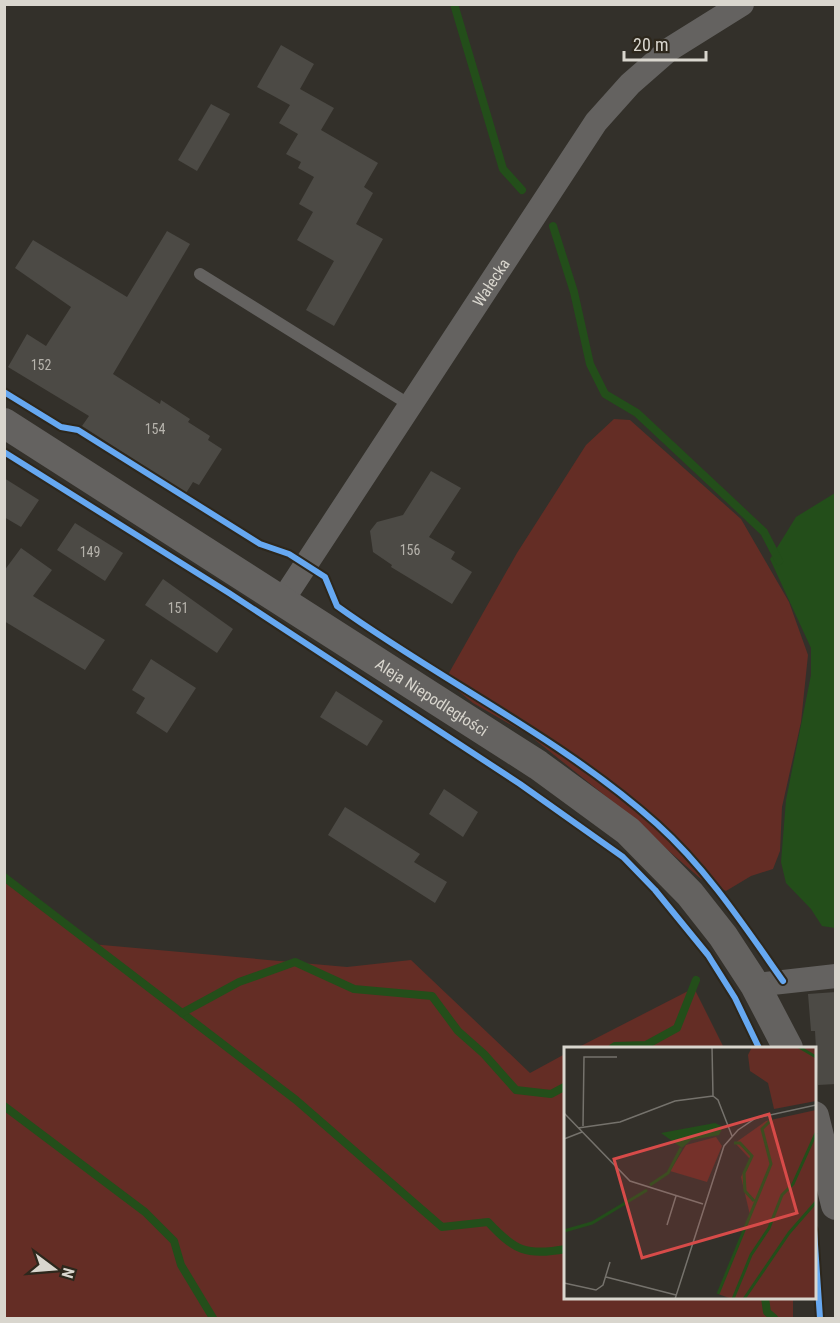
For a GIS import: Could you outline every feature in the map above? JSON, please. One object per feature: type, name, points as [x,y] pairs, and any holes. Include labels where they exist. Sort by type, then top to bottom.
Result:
[{"type":"street","name":"Wałecka","points":[[282,601],[596,122],[630,84],[670,50],[742,4]]},
{"type":"street","name":"Aleja Niepodległości","points":[[4,423],[538,765],[628,831],[690,894],[738,958],[787,1047]]},
{"type":"street","points":[[755,985],[836,976]]},
{"type":"street","points":[[816,1124],[836,1205]]},
{"type":"lane","points":[[200,274],[410,405]]},
{"type":"shaded area","points":[[614,419],[630,420],[741,519],[789,602],[808,655],[801,722],[782,807],[780,851],[773,869],[751,876],[726,891],[701,879],[608,798],[529,735],[473,703],[445,680],[517,553],[586,445]]},
{"type":"shaded area","points":[[835,493],[835,928],[822,926],[811,909],[786,883],[781,862],[786,800],[811,675],[811,648],[770,559],[796,517]]},
{"type":"shaded area","points":[[4,877],[91,944],[347,967],[411,960],[530,1073],[564,1055],[564,1299],[793,1299],[793,1318],[5,1318]]},
{"type":"shaded area","points":[[694,988],[724,1047],[579,1047]]},
{"type":"building","points":[[281,45],[314,64],[300,89],[334,108],[321,130],[378,163],[364,187],[373,193],[356,224],[383,239],[334,326],[306,310],[334,261],[297,240],[313,212],[299,204],[314,177],[298,168],[301,162],[286,154],[298,134],[279,123],[290,105],[257,87]]},
{"type":"building","points":[[211,104],[230,114],[197,171],[178,160]]},
{"type":"building","points":[[167,231],[190,244],[113,374],[160,404],[161,400],[190,419],[188,422],[210,436],[208,440],[222,449],[199,485],[193,482],[186,493],[82,426],[89,416],[8,367],[27,334],[46,346],[71,307],[15,268],[33,240],[127,297]]},
{"type":"building","points":[[431,471],[461,488],[429,537],[455,552],[451,559],[472,572],[452,604],[391,567],[392,565],[373,552],[370,531],[377,522],[403,515]]},
{"type":"building","points":[[4,478],[39,500],[21,527],[4,517]]},
{"type":"building","points":[[75,523],[123,553],[105,581],[57,550]]},
{"type":"building","points":[[21,548],[52,570],[33,596],[105,640],[85,670],[4,621],[4,571]]},
{"type":"building","points":[[163,579],[233,629],[217,653],[145,605]]},
{"type":"building","points":[[151,659],[196,688],[167,733],[136,713],[145,698],[132,690]]},
{"type":"building","points":[[336,691],[383,721],[367,746],[320,717]]},
{"type":"building","points":[[444,789],[478,812],[463,837],[429,814]]},
{"type":"building","points":[[345,807],[420,854],[414,862],[447,882],[435,903],[328,835]]},
{"type":"building","points":[[836,992],[836,1084],[818,1085],[815,1031],[811,1031],[808,994]]},
{"type":"waterway","points":[[454,4],[503,169],[522,190]]},
{"type":"waterway","points":[[553,226],[574,292],[590,364],[605,394],[637,413],[764,532],[779,561]]},
{"type":"waterway","points":[[4,877],[296,1100],[442,1227],[488,1222],[506,1239],[522,1249],[541,1252],[564,1249]]},
{"type":"waterway","points":[[182,1013],[239,982],[295,962],[354,989],[432,996],[458,1031],[484,1054],[516,1090],[551,1094],[564,1087]]},
{"type":"waterway","points":[[614,1047],[646,1045],[677,1028],[696,980]]},
{"type":"waterway","points":[[4,1106],[145,1212],[174,1241],[181,1265],[213,1318]]},
{"type":"waterway","points":[[765,1299],[767,1312],[774,1318]]},
{"type":"cycle path","points":[[4,392],[61,427],[78,430],[260,544],[289,554],[325,577],[337,606],[417,660],[541,737],[620,793],[675,841],[709,879],[783,981]]},
{"type":"cycle path","points":[[4,452],[229,593],[520,784],[623,857],[655,890],[708,955],[735,998],[759,1047]]},
{"type":"cycle path","points":[[816,1259],[820,1318]]}]
